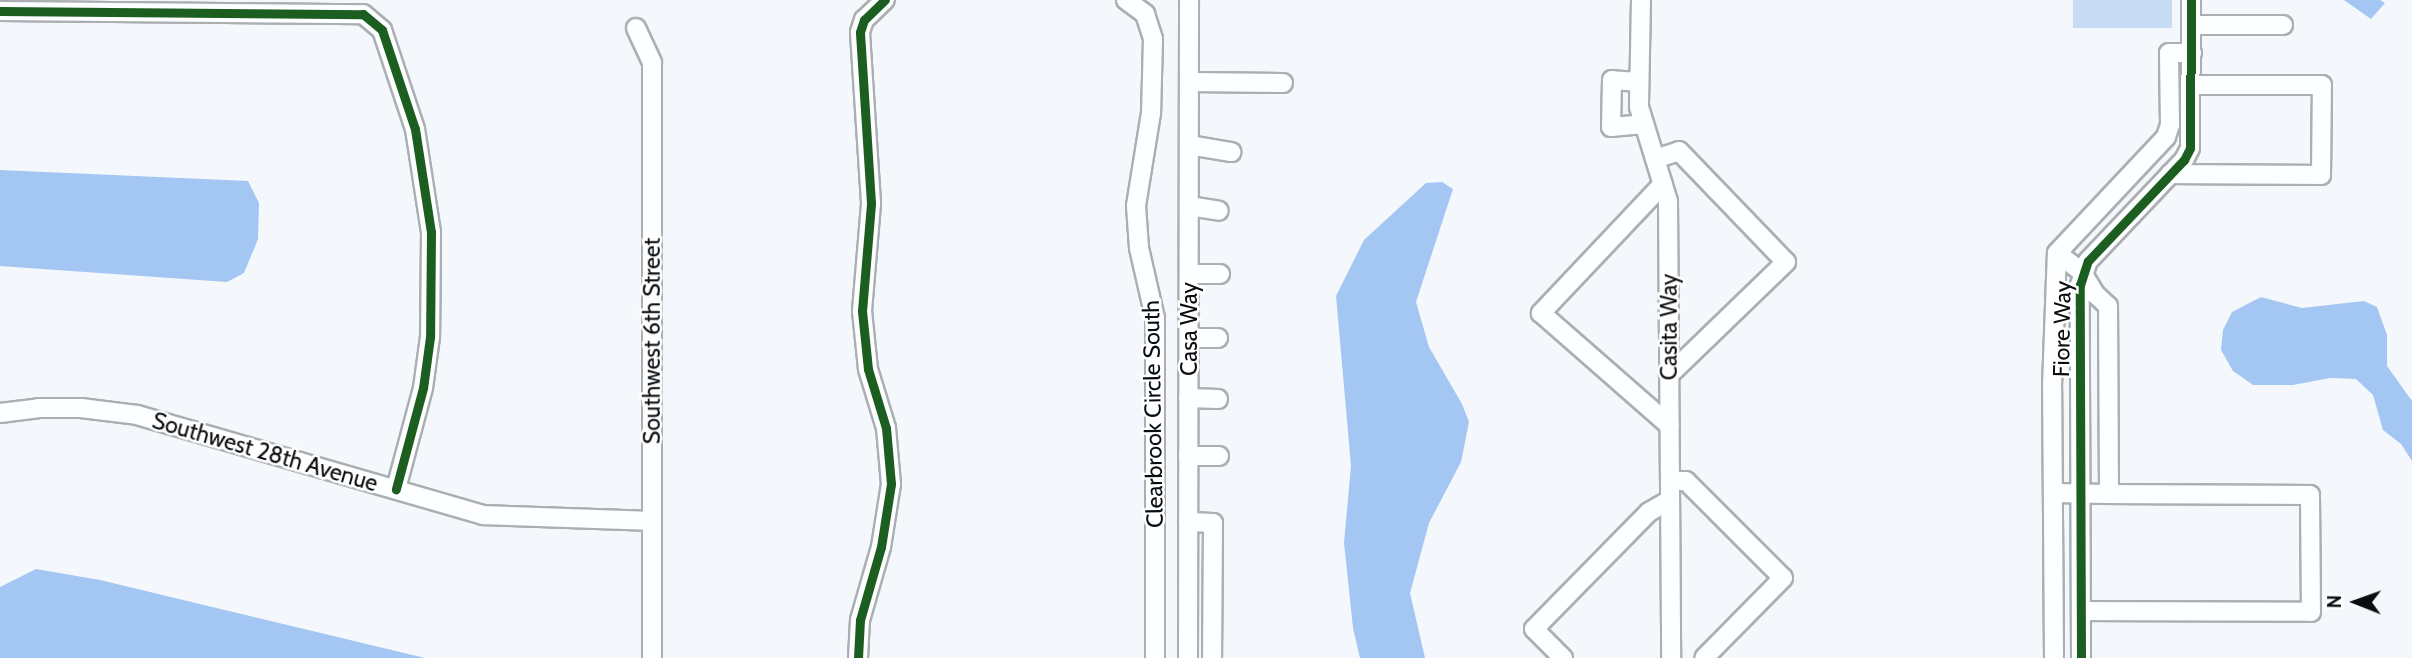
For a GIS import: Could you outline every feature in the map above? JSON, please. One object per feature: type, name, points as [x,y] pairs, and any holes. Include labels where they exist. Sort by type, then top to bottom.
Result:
[{"type":"street","name":"Casa Way","points":[[1188,658],[1189,0]]},
{"type":"street","name":"Casita Way","points":[[1641,0],[1639,107],[1668,201],[1671,658]]},
{"type":"street","name":"Fiore Way","points":[[2081,658],[2082,272],[2088,261],[2170,174],[2190,148],[2191,0]]},
{"type":"street","points":[[858,658],[860,620],[884,537],[891,484],[886,428],[868,369],[862,311],[871,203],[860,33],[864,20],[880,3]]},
{"type":"street","name":"Clearbrook Circle South","points":[[1133,5],[1152,26],[1153,39],[1151,113],[1138,177],[1136,220],[1156,318],[1155,658]]},
{"type":"street","points":[[0,11],[363,14],[374,20],[387,41],[415,129],[431,232],[430,337],[423,388],[396,489]]},
{"type":"street","points":[[2191,24],[2283,25]]},
{"type":"street","name":"Southwest 6th Street","points":[[636,28],[652,62],[652,658]]},
{"type":"street","points":[[2054,658],[2052,387],[2057,253],[2166,137],[2170,125],[2169,53],[2192,53]]},
{"type":"street","points":[[1639,82],[1612,80],[1611,127],[1644,124]]},
{"type":"street","points":[[1189,82],[1283,83]]},
{"type":"street","points":[[2170,174],[2321,175],[2322,85],[2192,85]]},
{"type":"street","points":[[1189,145],[1231,152]]},
{"type":"street","points":[[1655,159],[1679,151],[1786,262],[1669,375]]},
{"type":"street","points":[[1663,184],[1541,313],[1670,425]]},
{"type":"street","points":[[1189,206],[1219,211]]},
{"type":"street","points":[[2057,253],[2082,272],[2095,294],[2108,306],[2109,494]]},
{"type":"street","points":[[1189,274],[1220,274]]},
{"type":"street","points":[[1189,338],[1218,338]]},
{"type":"street","points":[[1188,398],[1218,399]]},
{"type":"street","name":"Southwest 28th Avenue","points":[[0,414],[38,408],[80,408],[137,415],[483,515],[652,521]]},
{"type":"street","points":[[1188,456],[1219,456]]},
{"type":"street","points":[[1670,481],[1686,481],[1783,578],[1704,658]]},
{"type":"street","points":[[2053,494],[2310,495],[2311,611],[2081,611]]},
{"type":"street","points":[[1563,658],[1534,629],[1649,512],[1670,500]]},
{"type":"street","points":[[1188,522],[1213,523],[1212,658]]},
{"type":"street","points":[[2081,658],[2091,658]]},
{"type":"shaded area","points":[[2073,0],[2172,0],[2172,28],[2073,28]]},
{"type":"water","points":[[2344,0],[2380,0],[2385,3],[2371,19]]},
{"type":"water","points":[[0,170],[248,181],[259,203],[258,239],[244,273],[227,282],[0,266]]},
{"type":"water","points":[[1442,182],[1453,189],[1416,302],[1429,347],[1462,404],[1469,422],[1461,462],[1429,523],[1410,593],[1425,658],[1360,658],[1353,628],[1344,543],[1351,466],[1336,296],[1364,240],[1426,183]]},
{"type":"water","points":[[2261,297],[2302,308],[2364,301],[2377,307],[2387,335],[2387,366],[2412,401],[2412,461],[2401,444],[2383,430],[2373,395],[2356,379],[2330,378],[2293,385],[2253,385],[2233,371],[2221,350],[2223,330],[2232,312]]},
{"type":"water","points":[[36,569],[100,580],[425,658],[0,658],[0,587]]},
{"type":"cycle path","points":[[858,658],[860,620],[881,547],[891,484],[886,428],[868,369],[862,311],[871,203],[860,32],[864,20],[885,0]]},
{"type":"cycle path","points":[[2081,658],[2080,285],[2088,261],[2184,160],[2190,148],[2191,0]]},
{"type":"cycle path","points":[[0,11],[363,14],[382,30],[415,129],[431,232],[430,337],[423,388],[396,489]]}]
